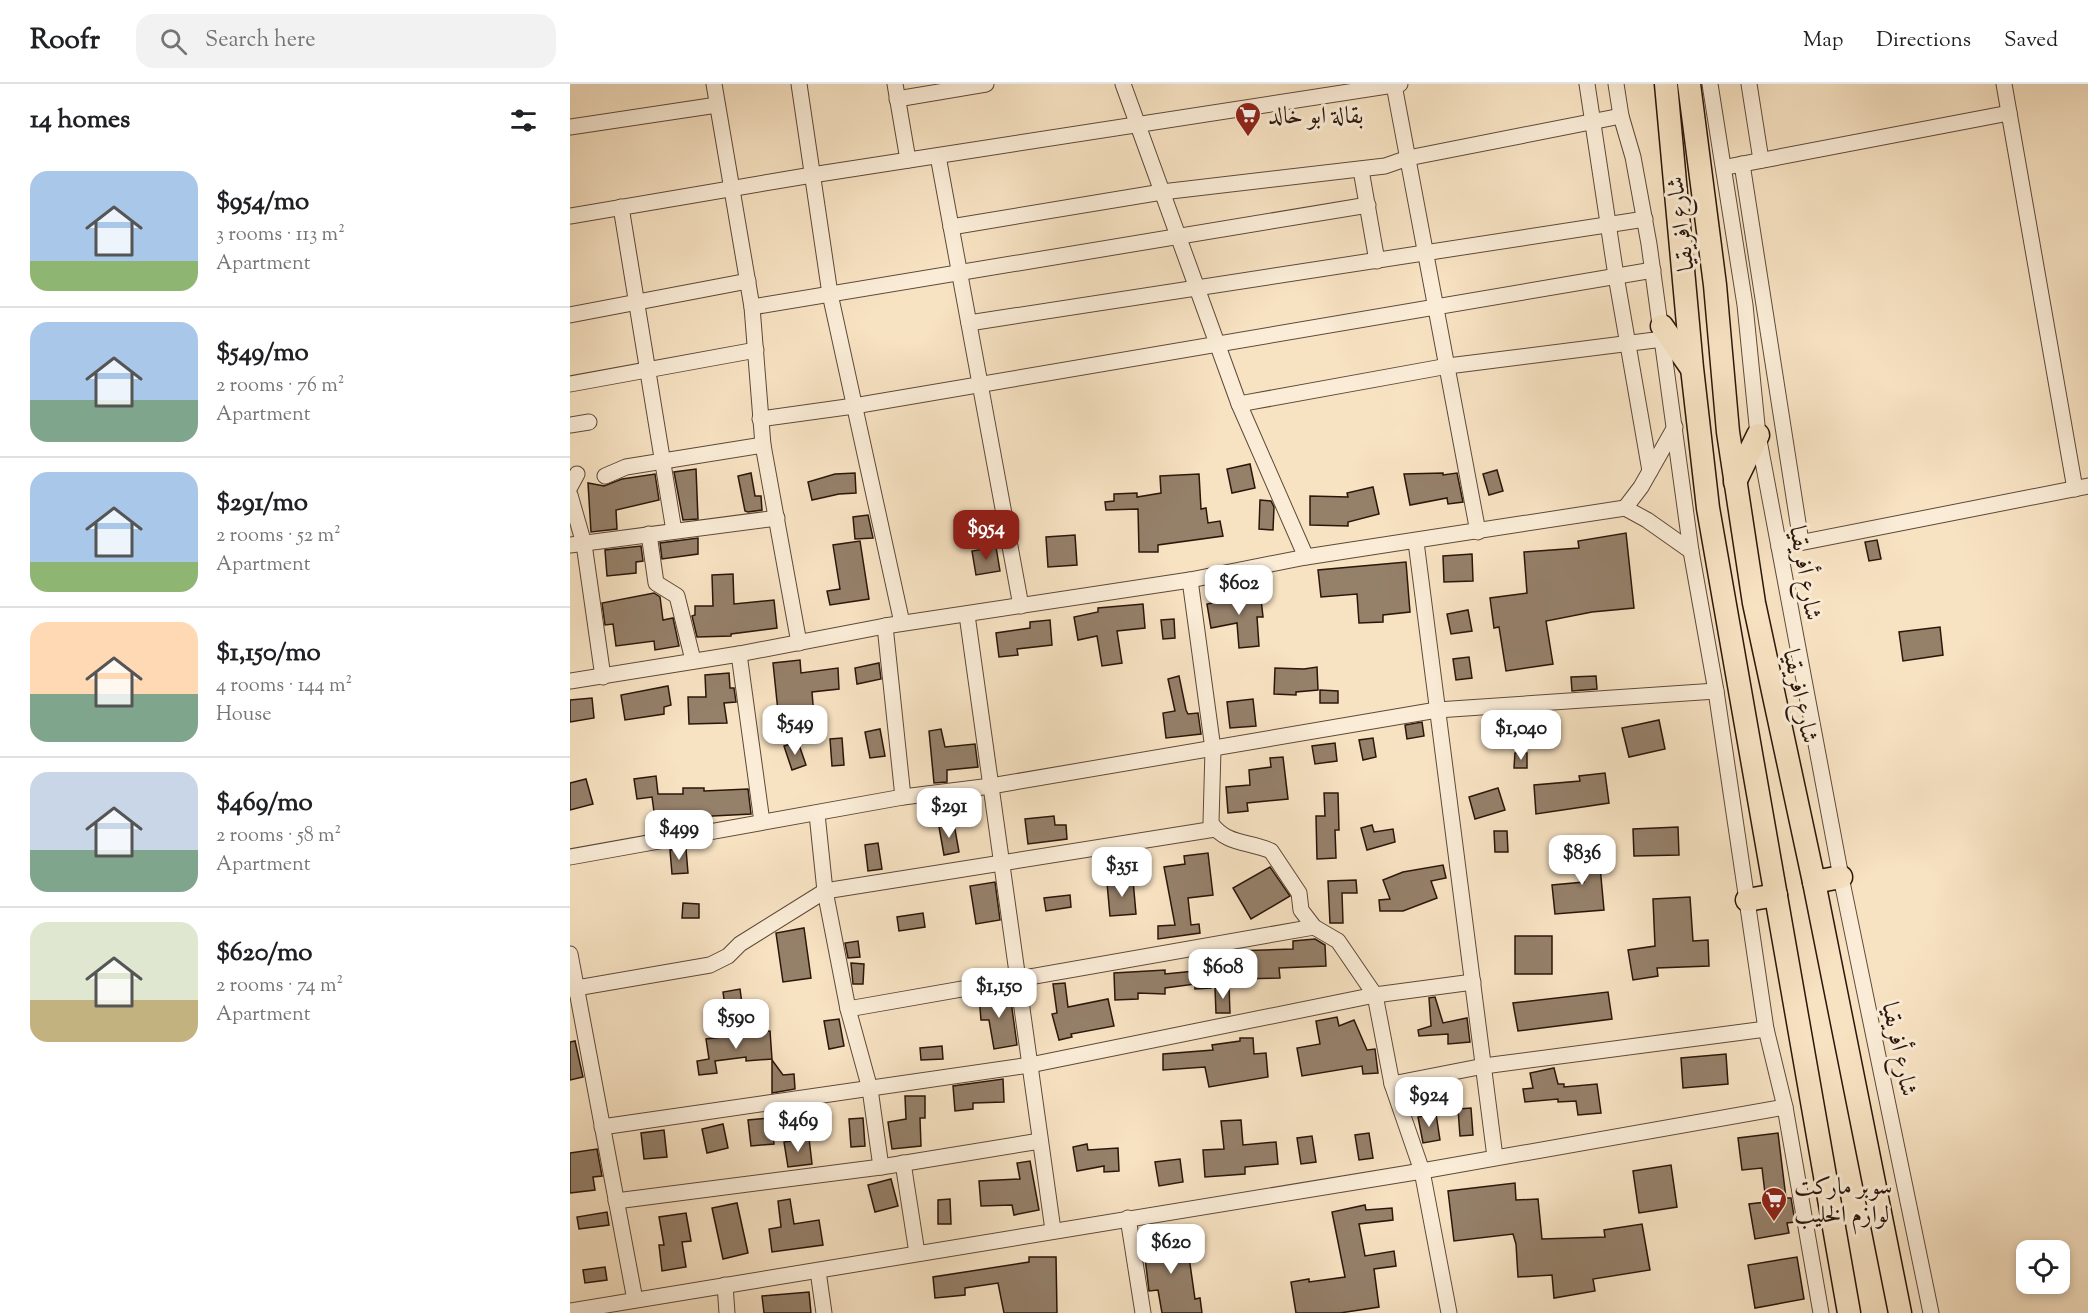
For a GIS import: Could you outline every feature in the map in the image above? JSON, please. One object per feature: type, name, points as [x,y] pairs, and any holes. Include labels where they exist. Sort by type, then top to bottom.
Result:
[{"type":"highway","name":"شارع افريقيا","points":[[1666,84],[1692,368],[1708,508],[1849,1313]]},
{"type":"highway","name":"شارع افريقيا","points":[[1689,84],[1715,285],[1728,432],[1754,603],[1814,882],[1900,1313]]},
{"type":"highway","points":[[1663,332],[1692,368]]},
{"type":"highway","points":[[1735,482],[1758,435]]},
{"type":"highway","points":[[1814,882],[1841,877]]},
{"type":"highway","points":[[1747,900],[1776,895]]},
{"type":"street","points":[[714,84],[752,307],[763,445],[799,643]]},
{"type":"street","points":[[799,84],[830,294],[902,623]]},
{"type":"street","points":[[908,160],[896,91],[986,84]]},
{"type":"street","points":[[1123,84],[1239,404],[1306,557]]},
{"type":"street","points":[[1587,84],[1616,276],[1650,471]]},
{"type":"street","points":[[951,227],[1162,192],[1385,166],[1408,158],[1621,116],[1616,84]]},
{"type":"street","name":"شارع أفريقيا","points":[[1710,84],[1745,305],[1758,435],[1841,877],[1931,1313]]},
{"type":"street","points":[[1749,84],[1761,160]]},
{"type":"street","points":[[1779,547],[2082,488],[2004,84]]},
{"type":"street","points":[[570,216],[812,175],[1397,85],[1408,158],[1478,532]]},
{"type":"street","points":[[570,127],[717,105]]},
{"type":"street","points":[[1723,168],[2009,113]]},
{"type":"street","name":"شارع افريقيا","points":[[1621,116],[1634,156],[1663,332],[1691,551],[1716,692],[1766,1029],[1785,1107],[1821,1313]]},
{"type":"street","points":[[938,156],[1021,606]]},
{"type":"street","points":[[1742,164],[1801,542]]},
{"type":"street","points":[[1360,170],[1377,261]]},
{"type":"street","points":[[752,307],[1368,205]]},
{"type":"street","points":[[621,207],[674,531]]},
{"type":"street","points":[[969,323],[1645,219]]},
{"type":"street","points":[[760,419],[854,406],[1653,270]]},
{"type":"street","points":[[570,315],[748,281]]},
{"type":"street","points":[[1239,404],[1448,366],[1629,343],[1663,332]]},
{"type":"street","points":[[570,384],[646,368],[756,350]]},
{"type":"street","points":[[570,425],[589,422]]},
{"type":"street","points":[[1625,508],[1650,471],[1675,427]]},
{"type":"street","points":[[605,476],[626,467],[763,445]]},
{"type":"street","points":[[570,495],[577,544],[603,677]]},
{"type":"street","points":[[570,681],[740,654],[902,623],[1190,580],[1306,557],[1416,542],[1625,508],[1647,519],[1691,551]]},
{"type":"street","points":[[577,544],[777,518]]},
{"type":"street","points":[[649,534],[656,583],[677,596],[693,660]]},
{"type":"street","points":[[1416,542],[1495,1157]]},
{"type":"street","points":[[1190,580],[1213,749],[1211,823],[1215,829],[1234,841],[1271,851],[1289,874],[1299,893],[1301,910],[1314,927],[1338,941],[1375,995],[1392,1084],[1422,1171],[1449,1313]]},
{"type":"street","points":[[967,615],[1053,1230]]},
{"type":"street","points":[[885,626],[903,797]]},
{"type":"street","points":[[740,654],[762,822]]},
{"type":"street","points":[[570,857],[903,797],[991,786],[1437,710],[1716,692]]},
{"type":"street","points":[[818,814],[825,891],[848,1009],[870,1089],[881,1167]]},
{"type":"street","points":[[573,988],[710,964],[728,956],[740,944],[825,891],[1002,865],[1215,829]]},
{"type":"street","points":[[848,1009],[1314,927]]},
{"type":"street","points":[[570,954],[573,988],[635,1300]]},
{"type":"street","points":[[602,1127],[1030,1065],[1375,995],[1473,982]]},
{"type":"street","points":[[1392,1084],[1484,1066],[1766,1029]]},
{"type":"street","points":[[570,1311],[1422,1171],[1785,1107]]},
{"type":"street","points":[[616,1201],[881,1167],[1040,1141]]},
{"type":"street","points":[[903,1163],[917,1253]]},
{"type":"street","points":[[1128,1218],[1143,1313]]},
{"type":"street","points":[[818,1271],[824,1313]]},
{"type":"street","points":[[725,1285],[727,1313]]},
{"type":"building","points":[[1250,464],[1255,488],[1232,493],[1227,469]]},
{"type":"building","points":[[696,469],[698,519],[683,520],[674,472]]},
{"type":"building","points":[[1497,470],[1503,491],[1489,495],[1483,474]]},
{"type":"building","points":[[751,473],[755,496],[761,496],[762,510],[748,512],[745,511],[738,476]]},
{"type":"building","points":[[855,473],[856,493],[812,500],[808,482],[835,474]]},
{"type":"building","points":[[1443,473],[1443,475],[1457,473],[1463,502],[1448,504],[1447,498],[1410,505],[1404,474]]},
{"type":"building","points":[[655,474],[659,500],[616,510],[617,529],[591,532],[588,483],[604,486],[622,479]]},
{"type":"building","points":[[1199,474],[1201,509],[1206,508],[1208,523],[1220,521],[1223,536],[1158,545],[1158,552],[1139,552],[1138,509],[1106,510],[1105,502],[1114,501],[1114,494],[1137,493],[1137,497],[1161,493],[1160,476]]},
{"type":"building","points":[[1373,487],[1379,514],[1348,522],[1348,526],[1310,525],[1310,496],[1348,497],[1347,493]]},
{"type":"building","points":[[1260,500],[1271,501],[1274,507],[1273,530],[1259,529]]},
{"type":"building","points":[[868,515],[873,538],[855,539],[853,517]]},
{"type":"building","points":[[1626,533],[1634,608],[1592,612],[1546,621],[1553,664],[1506,671],[1499,627],[1494,628],[1490,598],[1527,593],[1524,552],[1579,548],[1578,541]]},
{"type":"building","points":[[1075,535],[1077,565],[1048,567],[1046,537]]},
{"type":"building","points":[[698,538],[698,554],[662,559],[660,543]]},
{"type":"building","points":[[1877,540],[1881,559],[1869,561],[1865,542]]},
{"type":"building","points":[[860,541],[869,599],[830,605],[827,591],[840,589],[833,545]]},
{"type":"building","points":[[641,546],[643,561],[636,562],[636,573],[607,576],[605,550]]},
{"type":"building","points":[[996,547],[1000,571],[976,575],[972,551]]},
{"type":"building","points":[[1472,554],[1473,581],[1444,582],[1443,556]]},
{"type":"building","points":[[1406,562],[1410,612],[1383,615],[1383,622],[1359,623],[1357,594],[1321,597],[1318,570]]},
{"type":"building","points":[[733,574],[734,604],[774,600],[777,628],[731,634],[731,636],[697,637],[692,616],[695,615],[695,606],[713,606],[712,575]]},
{"type":"building","points":[[1260,590],[1263,617],[1257,617],[1259,646],[1239,648],[1237,623],[1211,628],[1207,604],[1237,598],[1237,593]]},
{"type":"building","points":[[654,593],[660,597],[663,620],[673,618],[679,646],[655,650],[654,641],[616,646],[613,624],[605,625],[602,603]]},
{"type":"building","points":[[1143,604],[1145,628],[1117,631],[1122,663],[1102,666],[1097,636],[1078,640],[1074,617],[1098,612],[1098,608]]},
{"type":"building","points":[[1468,610],[1472,631],[1451,634],[1447,614]]},
{"type":"building","points":[[1174,619],[1175,638],[1163,639],[1161,620]]},
{"type":"building","points":[[1050,620],[1052,645],[1017,649],[1018,655],[999,657],[996,633],[1030,628],[1030,622]]},
{"type":"building","points":[[1940,627],[1943,655],[1903,661],[1899,632]]},
{"type":"building","points":[[1469,657],[1472,678],[1456,680],[1453,659]]},
{"type":"building","points":[[800,660],[801,673],[838,668],[839,689],[812,692],[814,717],[779,721],[773,663]]},
{"type":"building","points":[[879,663],[881,679],[857,684],[855,668]]},
{"type":"building","points":[[1317,667],[1318,690],[1296,692],[1296,695],[1274,694],[1275,668]]},
{"type":"building","points":[[729,673],[730,688],[734,688],[736,702],[724,703],[727,723],[689,724],[688,697],[706,697],[705,675]]},
{"type":"building","points":[[1179,676],[1186,710],[1188,714],[1198,713],[1201,734],[1166,738],[1163,713],[1175,711],[1168,679]]},
{"type":"building","points":[[1596,676],[1597,689],[1572,691],[1571,677]]},
{"type":"building","points":[[668,686],[671,705],[664,707],[664,714],[625,720],[621,695]]},
{"type":"building","points":[[1320,690],[1338,691],[1338,703],[1320,703]]},
{"type":"building","points":[[592,698],[594,718],[570,722],[570,700]]},
{"type":"building","points":[[1253,699],[1256,726],[1230,728],[1227,702]]},
{"type":"building","points":[[1659,720],[1665,749],[1629,757],[1622,728]]},
{"type":"building","points":[[1422,722],[1424,736],[1407,739],[1405,725]]},
{"type":"building","points":[[880,729],[885,756],[870,758],[865,732]]},
{"type":"building","points":[[941,729],[945,747],[975,744],[978,767],[947,770],[947,782],[934,783],[929,731]]},
{"type":"building","points":[[842,738],[844,765],[832,766],[830,739]]},
{"type":"building","points":[[1373,738],[1376,757],[1363,760],[1359,740]]},
{"type":"building","points":[[798,742],[806,765],[792,770],[784,746]]},
{"type":"building","points":[[1335,743],[1337,761],[1315,764],[1312,746]]},
{"type":"building","points":[[1515,753],[1527,753],[1527,768],[1514,768]]},
{"type":"building","points":[[1283,757],[1288,799],[1247,803],[1248,811],[1228,813],[1226,787],[1250,785],[1249,770],[1271,767],[1270,758]]},
{"type":"building","points":[[1605,773],[1609,803],[1536,814],[1534,785],[1580,781],[1579,776]]},
{"type":"building","points":[[656,776],[658,794],[683,794],[683,788],[704,788],[704,791],[748,789],[751,814],[655,819],[652,797],[637,799],[634,779]]},
{"type":"building","points":[[586,779],[593,804],[570,810],[570,783]]},
{"type":"building","points":[[1498,788],[1505,810],[1475,819],[1469,797]]},
{"type":"building","points":[[1324,793],[1338,793],[1339,830],[1335,830],[1336,858],[1317,859],[1316,816],[1325,816]]},
{"type":"building","points":[[1054,816],[1055,825],[1066,825],[1067,839],[1028,844],[1025,819]]},
{"type":"building","points":[[954,824],[959,852],[944,855],[939,827]]},
{"type":"building","points":[[1372,825],[1374,832],[1393,829],[1395,842],[1367,850],[1361,828]]},
{"type":"building","points":[[1678,827],[1679,855],[1634,856],[1633,829]]},
{"type":"building","points":[[1494,831],[1507,831],[1508,852],[1495,852]]},
{"type":"building","points":[[878,843],[882,869],[868,871],[865,845]]},
{"type":"building","points":[[1598,844],[1604,910],[1555,914],[1552,885],[1584,882],[1577,848]]},
{"type":"building","points":[[686,849],[688,873],[672,874],[670,850]]},
{"type":"building","points":[[1208,853],[1213,895],[1188,898],[1191,925],[1199,924],[1200,933],[1158,939],[1158,926],[1175,925],[1164,867],[1185,864],[1184,856]]},
{"type":"building","points":[[1443,865],[1446,878],[1431,881],[1437,898],[1403,911],[1380,911],[1379,900],[1390,899],[1383,880],[1403,872]]},
{"type":"building","points":[[1270,867],[1290,896],[1251,919],[1233,888]]},
{"type":"building","points":[[1133,880],[1136,914],[1110,916],[1107,883]]},
{"type":"building","points":[[1356,880],[1357,893],[1342,893],[1343,923],[1330,923],[1328,881]]},
{"type":"building","points":[[995,882],[1000,920],[976,924],[970,886]]},
{"type":"building","points":[[1070,895],[1071,907],[1046,911],[1044,898]]},
{"type":"building","points":[[1690,897],[1693,941],[1708,940],[1709,966],[1657,968],[1658,976],[1633,980],[1628,950],[1655,946],[1653,899]]},
{"type":"building","points":[[683,903],[699,904],[699,918],[682,918]]},
{"type":"building","points":[[923,913],[925,927],[899,931],[897,917]]},
{"type":"building","points":[[804,928],[811,978],[783,982],[776,933]]},
{"type":"building","points":[[1515,936],[1552,936],[1552,974],[1515,974]]},
{"type":"building","points":[[1315,939],[1325,945],[1326,966],[1279,968],[1280,978],[1236,979],[1235,951],[1293,949],[1293,941]]},
{"type":"building","points":[[858,941],[860,957],[848,958],[845,943]]},
{"type":"building","points":[[1194,960],[1210,960],[1211,988],[1195,989],[1195,984],[1165,988],[1165,994],[1138,993],[1138,999],[1115,1000],[1114,973],[1165,970],[1165,974],[1195,971]]},
{"type":"building","points":[[851,963],[864,964],[863,984],[853,984]]},
{"type":"building","points":[[1065,983],[1068,1007],[1108,999],[1114,1026],[1071,1034],[1072,1037],[1059,1040],[1052,1014],[1057,1013],[1053,984]]},
{"type":"building","points":[[1229,987],[1230,1013],[1216,1013],[1215,988]]},
{"type":"building","points":[[740,989],[743,1011],[726,1014],[723,992]]},
{"type":"building","points":[[1608,992],[1612,1019],[1518,1031],[1513,1003]]},
{"type":"building","points":[[1010,994],[1017,1045],[994,1049],[989,1020],[981,1020],[979,996]]},
{"type":"building","points":[[1435,997],[1443,1023],[1467,1018],[1470,1042],[1448,1044],[1448,1034],[1419,1036],[1418,1030],[1431,1026],[1429,998]]},
{"type":"building","points":[[1337,1017],[1339,1026],[1354,1020],[1367,1050],[1375,1049],[1378,1073],[1363,1074],[1362,1066],[1302,1076],[1297,1048],[1320,1044],[1316,1021]]},
{"type":"building","points":[[839,1019],[844,1046],[829,1049],[824,1021]]},
{"type":"building","points":[[770,1031],[772,1059],[746,1061],[746,1057],[715,1061],[717,1073],[699,1075],[697,1061],[709,1059],[706,1039]]},
{"type":"building","points":[[1240,1038],[1253,1038],[1254,1054],[1266,1053],[1268,1077],[1209,1087],[1205,1067],[1163,1070],[1163,1054],[1213,1050],[1212,1045],[1240,1041]]},
{"type":"building","points":[[575,1041],[583,1077],[570,1080],[570,1042]]},
{"type":"building","points":[[942,1046],[943,1059],[921,1060],[920,1048]]},
{"type":"building","points":[[1726,1054],[1728,1084],[1683,1088],[1681,1058]]},
{"type":"building","points":[[772,1060],[783,1075],[794,1074],[795,1089],[772,1093]]},
{"type":"building","points":[[1554,1068],[1558,1084],[1564,1084],[1564,1087],[1597,1084],[1601,1113],[1578,1115],[1576,1101],[1558,1102],[1558,1099],[1525,1102],[1523,1089],[1533,1088],[1530,1073]]},
{"type":"building","points":[[1003,1079],[1004,1102],[973,1103],[973,1109],[955,1111],[953,1086]]},
{"type":"building","points":[[905,1096],[925,1096],[925,1118],[920,1118],[921,1146],[892,1149],[888,1122],[906,1119]]},
{"type":"building","points":[[1471,1108],[1473,1135],[1460,1136],[1458,1109]]},
{"type":"building","points":[[1436,1114],[1440,1140],[1423,1143],[1418,1117]]},
{"type":"building","points":[[771,1118],[774,1144],[751,1146],[748,1120]]},
{"type":"building","points":[[863,1118],[865,1146],[851,1147],[849,1119]]},
{"type":"building","points":[[1241,1120],[1243,1145],[1276,1142],[1278,1164],[1245,1167],[1245,1174],[1205,1177],[1203,1150],[1224,1149],[1221,1121]]},
{"type":"building","points":[[723,1124],[728,1148],[707,1153],[702,1129]]},
{"type":"building","points":[[664,1130],[667,1157],[644,1159],[641,1133]]},
{"type":"building","points":[[1369,1133],[1373,1158],[1359,1160],[1355,1135]]},
{"type":"building","points":[[1778,1133],[1786,1198],[1791,1198],[1795,1222],[1787,1223],[1789,1233],[1755,1239],[1749,1204],[1766,1202],[1762,1168],[1742,1170],[1738,1138]]},
{"type":"building","points":[[1312,1136],[1316,1162],[1301,1164],[1297,1138]]},
{"type":"building","points":[[809,1138],[812,1164],[788,1167],[784,1142]]},
{"type":"building","points":[[1087,1144],[1088,1150],[1118,1148],[1119,1171],[1104,1172],[1104,1166],[1077,1171],[1073,1147]]},
{"type":"building","points":[[597,1149],[602,1176],[593,1177],[595,1190],[570,1193],[570,1153]]},
{"type":"building","points":[[1180,1159],[1183,1182],[1159,1186],[1155,1162]]},
{"type":"building","points":[[1030,1161],[1039,1210],[1014,1215],[1012,1205],[981,1206],[979,1181],[1020,1179],[1017,1163]]},
{"type":"building","points":[[1671,1165],[1677,1207],[1639,1213],[1633,1171]]},
{"type":"building","points":[[891,1179],[898,1206],[875,1212],[868,1185]]},
{"type":"building","points":[[1515,1183],[1516,1200],[1538,1199],[1542,1239],[1605,1237],[1604,1230],[1642,1224],[1650,1270],[1593,1279],[1595,1291],[1554,1298],[1552,1275],[1518,1277],[1516,1244],[1513,1234],[1454,1241],[1448,1191]]},
{"type":"building","points":[[790,1199],[794,1224],[819,1220],[823,1245],[772,1252],[769,1229],[781,1227],[778,1201]]},
{"type":"building","points":[[950,1199],[951,1224],[938,1224],[938,1200]]},
{"type":"building","points":[[737,1203],[748,1253],[723,1259],[712,1208]]},
{"type":"building","points":[[1365,1205],[1366,1210],[1392,1208],[1393,1220],[1359,1224],[1365,1256],[1394,1251],[1396,1266],[1374,1269],[1379,1307],[1340,1313],[1296,1313],[1291,1282],[1345,1277],[1332,1212]]},
{"type":"building","points":[[607,1212],[609,1225],[579,1229],[577,1217]]},
{"type":"building","points":[[686,1213],[691,1241],[682,1242],[686,1267],[662,1271],[659,1245],[664,1245],[659,1217]]},
{"type":"building","points":[[1186,1236],[1195,1299],[1200,1298],[1202,1313],[1162,1313],[1158,1290],[1149,1291],[1143,1241]]},
{"type":"building","points":[[1029,1257],[1056,1257],[1057,1313],[1004,1313],[998,1283],[965,1288],[965,1295],[935,1298],[933,1277],[1029,1262]]},
{"type":"building","points":[[1797,1257],[1804,1299],[1755,1308],[1748,1265]]},
{"type":"building","points":[[605,1267],[607,1280],[585,1283],[583,1270]]},
{"type":"building","points":[[809,1292],[811,1313],[764,1313],[762,1296]]},
{"type":"place","name":"بقالة ابو خالد","points":[[1248,138]]},
{"type":"place","name":"سوبر ماركت لوازم الخليب","points":[[1774,1223]]}]
